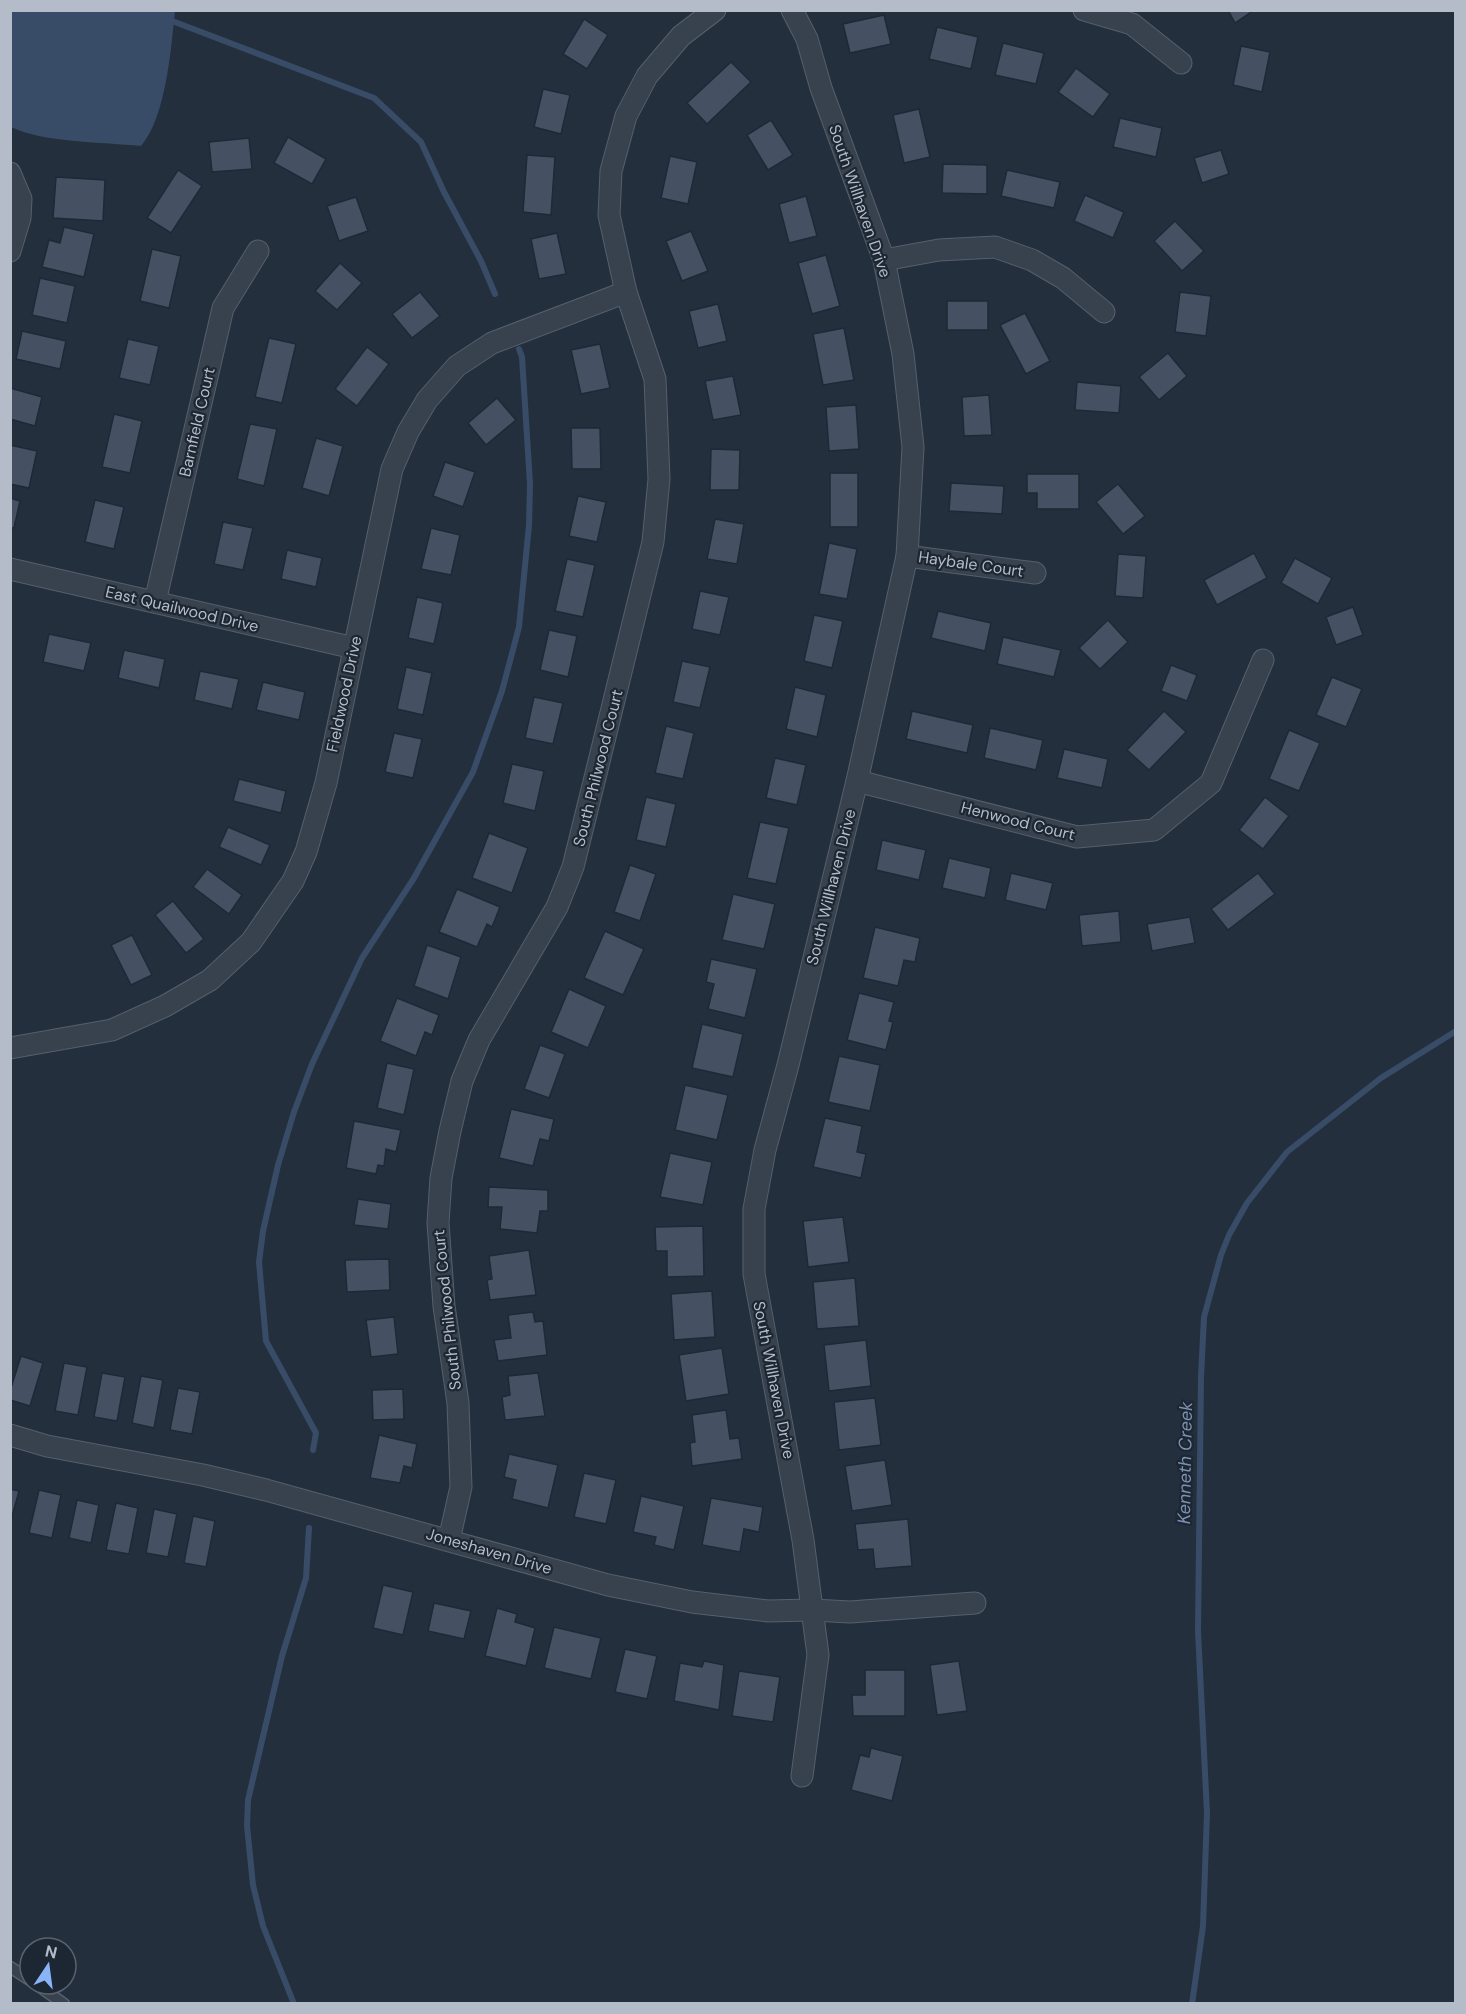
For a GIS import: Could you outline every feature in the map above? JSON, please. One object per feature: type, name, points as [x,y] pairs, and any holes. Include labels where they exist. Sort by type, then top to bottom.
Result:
[{"type":"street","name":"South Philwood Court","points":[[449,1540],[461,1487],[458,1403],[444,1306],[438,1223],[441,1179],[450,1131],[462,1082],[479,1040],[557,907],[573,867],[653,542],[659,479],[655,379],[626,292],[609,215],[611,171],[626,116],[647,76],[681,36],[715,10]]},
{"type":"street","name":"South Willhaven Drive","points":[[792,10],[807,39],[821,88],[884,260],[903,354],[913,447],[908,556],[857,781],[765,1150],[754,1209],[754,1274],[792,1470],[818,1655],[802,1776]]},
{"type":"street","points":[[1084,10],[1132,24],[1181,63]]},
{"type":"street","points":[[10,173],[21,199],[20,218],[10,251]]},
{"type":"street","points":[[884,260],[939,250],[995,247],[1032,260],[1063,278],[1104,312]]},
{"type":"street","name":"Barnfield Court","points":[[155,602],[223,308],[258,251]]},
{"type":"street","name":"Fieldwood Drive","points":[[10,1048],[112,1030],[165,1006],[210,980],[251,942],[293,881],[306,852],[326,783],[392,469],[408,432],[427,400],[457,366],[492,343],[626,292]]},
{"type":"street","name":"Haybale Court","points":[[908,556],[1035,573]]},
{"type":"street","name":"East Quailwood Drive","points":[[10,569],[354,648]]},
{"type":"street","name":"Henwood Court","points":[[857,781],[1077,837],[1154,830],[1210,783],[1263,660]]},
{"type":"street","name":"Joneshaven Drive","points":[[10,1435],[46,1446],[256,1487],[608,1585],[692,1602],[768,1611],[850,1612],[975,1603]]},
{"type":"water","points":[[10,11],[175,11],[162,101],[141,146],[57,139],[11,127]]},
{"type":"building","points":[[1228,10],[1254,10],[1235,23]]},
{"type":"building","points":[[884,15],[891,44],[850,53],[843,24]]},
{"type":"building","points":[[584,19],[608,35],[587,69],[563,54]]},
{"type":"building","points":[[937,27],[978,37],[971,69],[929,59]]},
{"type":"building","points":[[1003,43],[1044,53],[1036,84],[995,75]]},
{"type":"building","points":[[1241,46],[1270,52],[1262,92],[1233,85]]},
{"type":"building","points":[[731,62],[751,82],[707,124],[687,103]]},
{"type":"building","points":[[1076,68],[1110,94],[1093,117],[1058,92]]},
{"type":"building","points":[[543,89],[570,95],[561,134],[534,127]]},
{"type":"building","points":[[919,109],[930,157],[904,163],[893,115]]},
{"type":"building","points":[[1120,118],[1162,128],[1156,157],[1113,147]]},
{"type":"building","points":[[771,120],[793,155],[768,170],[747,135]]},
{"type":"building","points":[[288,137],[326,159],[312,184],[274,163]]},
{"type":"building","points":[[249,138],[252,169],[212,172],[209,142]]},
{"type":"building","points":[[1221,150],[1229,174],[1202,183],[1194,158]]},
{"type":"building","points":[[527,155],[555,157],[551,215],[523,212]]},
{"type":"building","points":[[670,156],[697,162],[688,204],[661,198]]},
{"type":"building","points":[[943,164],[987,165],[987,194],[942,193]]},
{"type":"building","points":[[178,170],[202,186],[171,233],[147,218]]},
{"type":"building","points":[[1007,170],[1060,182],[1054,208],[1001,196]]},
{"type":"building","points":[[56,177],[105,180],[103,221],[53,218]]},
{"type":"building","points":[[1085,195],[1124,212],[1113,238],[1074,221]]},
{"type":"building","points":[[806,196],[817,236],[789,243],[779,204]]},
{"type":"building","points":[[356,197],[368,231],[339,241],[327,206]]},
{"type":"building","points":[[1175,221],[1204,251],[1182,271],[1154,241]]},
{"type":"building","points":[[64,227],[94,234],[84,277],[42,267],[49,240],[60,243]]},
{"type":"building","points":[[691,231],[708,271],[682,281],[666,241]]},
{"type":"building","points":[[557,233],[566,274],[539,279],[531,239]]},
{"type":"building","points":[[152,249],[181,256],[169,308],[140,301]]},
{"type":"building","points":[[826,255],[840,306],[812,314],[798,263]]},
{"type":"building","points":[[340,263],[362,283],[337,310],[315,291]]},
{"type":"building","points":[[40,278],[75,286],[67,323],[32,315]]},
{"type":"building","points":[[420,292],[440,316],[412,338],[392,314]]},
{"type":"building","points":[[1180,292],[1211,296],[1206,336],[1175,332]]},
{"type":"building","points":[[947,301],[988,301],[988,330],[947,330]]},
{"type":"building","points":[[718,304],[727,341],[698,348],[689,311]]},
{"type":"building","points":[[1025,313],[1050,361],[1026,374],[1000,325]]},
{"type":"building","points":[[844,328],[854,380],[823,385],[813,334]]},
{"type":"building","points":[[22,331],[66,341],[60,369],[16,359]]},
{"type":"building","points":[[269,338],[296,344],[282,403],[255,397]]},
{"type":"building","points":[[128,339],[159,346],[150,385],[119,378]]},
{"type":"building","points":[[600,344],[610,388],[581,394],[571,350]]},
{"type":"building","points":[[367,347],[389,364],[357,406],[335,389]]},
{"type":"building","points":[[1168,353],[1187,376],[1159,400],[1139,377]]},
{"type":"building","points":[[733,376],[741,415],[713,420],[705,381]]},
{"type":"building","points":[[1077,382],[1121,386],[1119,413],[1075,410]]},
{"type":"building","points":[[10,388],[42,397],[35,426],[10,419]]},
{"type":"building","points":[[989,395],[992,435],[964,436],[962,397]]},
{"type":"building","points":[[497,398],[516,420],[486,445],[468,423]]},
{"type":"building","points":[[856,405],[859,449],[829,451],[826,407]]},
{"type":"building","points":[[114,414],[142,421],[130,473],[102,467]]},
{"type":"building","points":[[250,424],[277,429],[264,486],[237,479]]},
{"type":"building","points":[[571,428],[600,428],[601,469],[572,469]]},
{"type":"building","points":[[316,438],[343,446],[329,496],[302,488]]},
{"type":"building","points":[[10,445],[37,451],[29,488],[10,484]]},
{"type":"building","points":[[711,449],[740,450],[739,490],[710,490]]},
{"type":"building","points":[[445,462],[475,472],[463,507],[433,496]]},
{"type":"building","points":[[830,473],[858,473],[858,527],[830,527]]},
{"type":"building","points":[[1027,474],[1079,474],[1079,509],[1037,509],[1037,493],[1027,493]]},
{"type":"building","points":[[951,483],[1004,486],[1002,514],[949,511]]},
{"type":"building","points":[[1118,484],[1145,516],[1123,534],[1096,502]]},
{"type":"building","points":[[578,496],[606,502],[597,542],[569,536]]},
{"type":"building","points":[[10,498],[20,501],[14,528],[10,528]]},
{"type":"building","points":[[95,500],[124,507],[114,549],[85,542]]},
{"type":"building","points":[[715,519],[744,524],[737,564],[707,559]]},
{"type":"building","points":[[223,522],[253,528],[243,570],[214,564]]},
{"type":"building","points":[[431,528],[460,535],[451,575],[421,569]]},
{"type":"building","points":[[829,543],[857,549],[847,599],[819,594]]},
{"type":"building","points":[[287,550],[322,558],[316,587],[281,579]]},
{"type":"building","points":[[1254,553],[1267,578],[1217,605],[1204,580]]},
{"type":"building","points":[[1118,554],[1146,556],[1143,598],[1115,596]]},
{"type":"building","points":[[1295,558],[1332,578],[1318,604],[1281,583]]},
{"type":"building","points":[[567,559],[595,565],[583,617],[555,611]]},
{"type":"building","points":[[700,591],[729,597],[720,635],[692,629]]},
{"type":"building","points":[[417,597],[443,603],[434,644],[408,638]]},
{"type":"building","points":[[1353,607],[1363,635],[1336,645],[1326,617]]},
{"type":"building","points":[[938,611],[991,623],[985,651],[931,638]]},
{"type":"building","points":[[814,615],[843,621],[832,668],[804,661]]},
{"type":"building","points":[[1108,620],[1128,642],[1100,669],[1079,648]]},
{"type":"building","points":[[549,630],[577,636],[568,677],[540,670]]},
{"type":"building","points":[[49,634],[91,643],[84,671],[43,662]]},
{"type":"building","points":[[1003,637],[1061,650],[1054,677],[997,664]]},
{"type":"building","points":[[124,650],[165,659],[159,688],[118,678]]},
{"type":"building","points":[[682,661],[710,667],[700,708],[673,702]]},
{"type":"building","points":[[1171,665],[1197,675],[1187,701],[1161,691]]},
{"type":"building","points":[[406,667],[432,673],[423,715],[397,709]]},
{"type":"building","points":[[200,671],[239,679],[232,709],[194,700]]},
{"type":"building","points":[[1332,677],[1362,689],[1346,727],[1316,715]]},
{"type":"building","points":[[263,682],[305,692],[299,720],[256,710]]},
{"type":"building","points":[[795,687],[826,695],[817,737],[786,729]]},
{"type":"building","points":[[534,697],[563,703],[553,744],[525,738]]},
{"type":"building","points":[[912,711],[973,725],[967,753],[906,739]]},
{"type":"building","points":[[1164,711],[1186,732],[1149,770],[1127,750]]},
{"type":"building","points":[[666,726],[694,733],[683,779],[655,773]]},
{"type":"building","points":[[990,728],[1043,740],[1036,770],[984,758]]},
{"type":"building","points":[[1289,730],[1320,743],[1299,791],[1269,779]]},
{"type":"building","points":[[394,733],[422,739],[413,778],[385,772]]},
{"type":"building","points":[[1064,749],[1108,759],[1102,788],[1057,778]]},
{"type":"building","points":[[775,758],[806,765],[797,805],[766,798]]},
{"type":"building","points":[[512,764],[544,771],[535,811],[503,803]]},
{"type":"building","points":[[239,779],[286,791],[281,813],[233,801]]},
{"type":"building","points":[[646,797],[676,804],[666,847],[636,840]]},
{"type":"building","points":[[1265,797],[1289,816],[1263,849],[1239,830]]},
{"type":"building","points":[[760,822],[789,828],[776,884],[747,878]]},
{"type":"building","points":[[228,827],[270,845],[261,865],[219,847]]},
{"type":"building","points":[[489,833],[528,848],[512,893],[472,878]]},
{"type":"building","points":[[882,840],[926,850],[919,880],[876,870]]},
{"type":"building","points":[[949,858],[991,868],[985,898],[942,888]]},
{"type":"building","points":[[630,865],[656,874],[640,921],[614,912]]},
{"type":"building","points":[[207,869],[242,895],[229,914],[193,887]]},
{"type":"building","points":[[1011,873],[1053,883],[1046,910],[1005,900]]},
{"type":"building","points":[[1258,873],[1275,894],[1228,930],[1211,909]]},
{"type":"building","points":[[457,889],[500,907],[492,927],[487,924],[477,947],[439,932]]},
{"type":"building","points":[[733,894],[775,904],[764,949],[722,940]]},
{"type":"building","points":[[173,901],[204,939],[186,953],[155,915]]},
{"type":"building","points":[[1119,911],[1121,942],[1082,946],[1079,915]]},
{"type":"building","points":[[1190,917],[1195,943],[1152,951],[1147,924]]},
{"type":"building","points":[[875,927],[920,938],[915,962],[904,960],[898,986],[863,978]]},
{"type":"building","points":[[605,931],[644,949],[623,995],[584,978]]},
{"type":"building","points":[[132,935],[152,975],[131,985],[111,945]]},
{"type":"building","points":[[427,945],[461,957],[448,999],[414,986]]},
{"type":"building","points":[[711,959],[757,969],[745,1018],[708,1009],[714,984],[706,982]]},
{"type":"building","points":[[569,989],[606,1006],[588,1048],[551,1032]]},
{"type":"building","points":[[859,993],[894,1002],[889,1021],[893,1022],[886,1050],[847,1040]]},
{"type":"building","points":[[397,998],[439,1015],[432,1035],[425,1032],[416,1056],[380,1041]]},
{"type":"building","points":[[702,1024],[743,1034],[733,1077],[692,1068]]},
{"type":"building","points":[[540,1045],[565,1054],[549,1098],[524,1089]]},
{"type":"building","points":[[839,1056],[880,1065],[870,1111],[828,1102]]},
{"type":"building","points":[[387,1063],[414,1069],[404,1115],[377,1108]]},
{"type":"building","points":[[685,1085],[728,1095],[717,1140],[675,1130]]},
{"type":"building","points":[[511,1109],[554,1119],[549,1141],[540,1139],[533,1166],[499,1158]]},
{"type":"building","points":[[825,1118],[862,1126],[857,1152],[866,1154],[861,1178],[813,1167]]},
{"type":"building","points":[[354,1121],[401,1130],[396,1152],[386,1149],[384,1166],[378,1165],[376,1174],[346,1168]]},
{"type":"building","points":[[670,1153],[712,1162],[703,1205],[660,1197]]},
{"type":"building","points":[[489,1187],[548,1190],[548,1211],[540,1211],[537,1233],[500,1229],[502,1207],[488,1207]]},
{"type":"building","points":[[358,1199],[391,1204],[388,1229],[354,1225]]},
{"type":"building","points":[[843,1217],[849,1262],[808,1267],[803,1221]]},
{"type":"building","points":[[703,1226],[704,1276],[667,1277],[667,1251],[656,1251],[655,1227]]},
{"type":"building","points":[[529,1250],[536,1295],[490,1300],[487,1280],[492,1279],[489,1256]]},
{"type":"building","points":[[389,1259],[390,1290],[347,1292],[345,1260]]},
{"type":"building","points":[[855,1278],[859,1326],[817,1329],[813,1282]]},
{"type":"building","points":[[712,1291],[715,1337],[674,1340],[671,1294]]},
{"type":"building","points":[[533,1312],[535,1322],[543,1321],[547,1355],[498,1361],[494,1340],[511,1338],[508,1315]]},
{"type":"building","points":[[394,1317],[398,1354],[371,1357],[366,1320]]},
{"type":"building","points":[[866,1340],[871,1386],[829,1391],[824,1345]]},
{"type":"building","points":[[722,1348],[729,1394],[686,1401],[679,1355]]},
{"type":"building","points":[[21,1356],[43,1363],[30,1406],[10,1400],[10,1391]]},
{"type":"building","points":[[64,1363],[87,1367],[78,1415],[55,1411]]},
{"type":"building","points":[[102,1373],[125,1377],[117,1421],[94,1417]]},
{"type":"building","points":[[538,1373],[545,1416],[505,1420],[502,1397],[510,1395],[508,1376]]},
{"type":"building","points":[[141,1376],[163,1380],[154,1428],[132,1423]]},
{"type":"building","points":[[178,1388],[200,1392],[192,1434],[170,1430]]},
{"type":"building","points":[[403,1389],[404,1419],[373,1420],[372,1390]]},
{"type":"building","points":[[875,1398],[881,1445],[839,1450],[834,1402]]},
{"type":"building","points":[[726,1410],[730,1439],[739,1438],[742,1459],[692,1466],[690,1443],[695,1442],[692,1415]]},
{"type":"building","points":[[379,1435],[417,1444],[412,1468],[404,1466],[400,1483],[370,1478]]},
{"type":"building","points":[[509,1454],[558,1465],[548,1508],[512,1499],[516,1480],[504,1477]]},
{"type":"building","points":[[885,1460],[892,1505],[852,1511],[845,1466]]},
{"type":"building","points":[[584,1473],[616,1480],[606,1524],[574,1517]]},
{"type":"building","points":[[10,1489],[19,1491],[10,1524]]},
{"type":"building","points":[[39,1490],[61,1495],[52,1538],[29,1533]]},
{"type":"building","points":[[641,1496],[684,1506],[674,1550],[654,1545],[656,1537],[633,1532]]},
{"type":"building","points":[[711,1498],[763,1507],[759,1532],[744,1529],[740,1552],[702,1545]]},
{"type":"building","points":[[77,1500],[99,1505],[91,1543],[69,1538]]},
{"type":"building","points":[[116,1503],[138,1508],[129,1554],[106,1550]]},
{"type":"building","points":[[154,1509],[177,1514],[168,1557],[146,1553]]},
{"type":"building","points":[[193,1516],[215,1521],[206,1567],[184,1563]]},
{"type":"building","points":[[908,1519],[912,1566],[875,1569],[873,1549],[858,1550],[855,1524]]},
{"type":"building","points":[[383,1585],[413,1592],[403,1635],[373,1628]]},
{"type":"building","points":[[434,1603],[471,1611],[464,1639],[428,1631]]},
{"type":"building","points":[[497,1608],[517,1614],[515,1622],[535,1628],[526,1666],[485,1656]]},
{"type":"building","points":[[554,1627],[601,1638],[591,1679],[544,1668]]},
{"type":"building","points":[[625,1649],[657,1656],[647,1699],[615,1692]]},
{"type":"building","points":[[704,1661],[724,1665],[719,1710],[674,1701],[680,1663],[702,1667]]},
{"type":"building","points":[[959,1661],[967,1711],[937,1715],[930,1665]]},
{"type":"building","points":[[865,1670],[905,1670],[905,1716],[853,1716],[852,1695],[865,1695]]},
{"type":"building","points":[[739,1671],[780,1677],[773,1722],[732,1716]]},
{"type":"building","points":[[871,1748],[903,1756],[892,1801],[851,1790],[860,1755],[869,1757]]},
{"type":"waterway","points":[[167,19],[374,98],[421,142],[444,192],[481,261],[495,294]]},
{"type":"waterway","points":[[313,1450],[316,1433],[266,1341],[259,1262],[263,1231],[278,1165],[312,1064],[362,958],[414,878],[473,772],[502,691],[519,627],[529,525],[530,484],[522,357],[519,349]]},
{"type":"waterway","name":"Kenneth Creek","points":[[1192,2004],[1203,1926],[1207,1813],[1198,1631],[1201,1377],[1204,1317],[1221,1255],[1229,1235],[1247,1203],[1287,1152],[1381,1078],[1456,1031]]},
{"type":"waterway","points":[[294,2004],[263,1926],[253,1885],[247,1826],[248,1800],[282,1656],[306,1578],[309,1528]]}]
